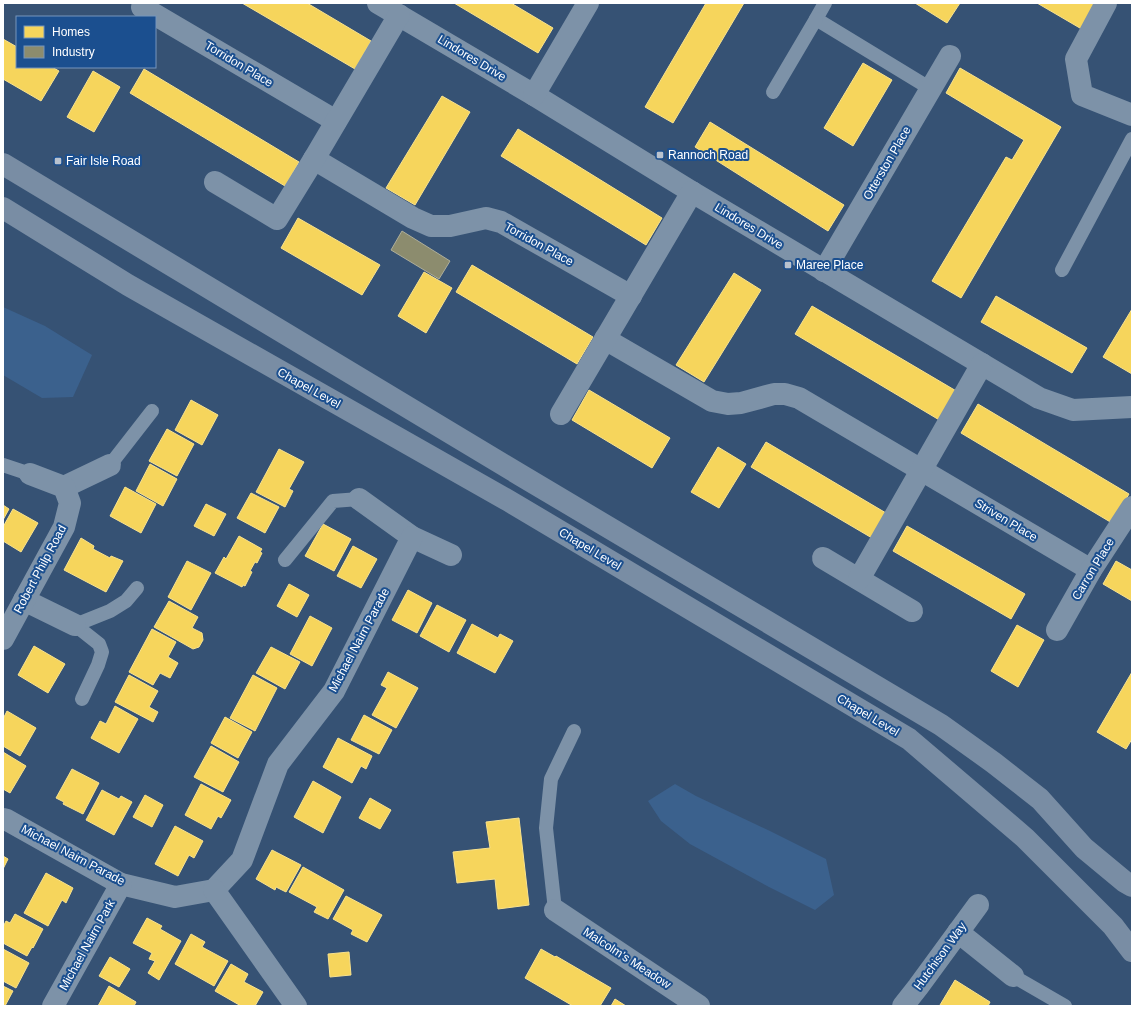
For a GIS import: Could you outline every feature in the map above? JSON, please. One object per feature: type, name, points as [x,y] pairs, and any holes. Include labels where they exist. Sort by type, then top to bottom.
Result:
[{"type":"main road","points":[[3,164],[522,476],[941,725],[994,763],[1040,799],[1084,848],[1125,882],[1132,886]]},
{"type":"main road","name":"Chapel Level","points":[[3,208],[128,285],[509,501],[909,739],[1025,838],[1113,926],[1132,951]]},
{"type":"street","name":"Lindores Drive","points":[[378,3],[534,95],[824,271],[1039,398],[1073,410],[1131,409]]},
{"type":"street","points":[[534,95],[588,3]]},
{"type":"street","points":[[1106,3],[1076,59],[1082,95],[1132,115]]},
{"type":"street","name":"Torridon Place","points":[[141,9],[153,16]]},
{"type":"street","points":[[215,182],[277,219],[399,16]]},
{"type":"street","name":"Torridon Place","points":[[156,18],[336,121]]},
{"type":"street","name":"Otterston Place","points":[[824,271],[950,56]]},
{"type":"street","name":"Torridon Place","points":[[314,159],[413,218],[431,226],[450,226],[486,218],[501,222],[631,296]]},
{"type":"street","points":[[561,414],[692,192]]},
{"type":"street","points":[[606,339],[712,401],[728,404],[741,403],[774,394],[785,394],[799,398],[922,470]]},
{"type":"street","points":[[859,579],[982,364]]},
{"type":"street","points":[[30,474],[64,487],[110,465]]},
{"type":"street","name":"Striven Place","points":[[922,470],[1090,570]]},
{"type":"street","name":"Robert Philp Road","points":[[3,639],[64,527],[70,503],[64,487]]},
{"type":"street","points":[[359,499],[412,538],[451,555]]},
{"type":"street","name":"Carron Place","points":[[1057,630],[1090,570],[1132,508]]},
{"type":"street","name":"Michael Nairn Parade","points":[[3,819],[8,820],[121,884],[176,897],[214,890],[242,860],[278,764],[334,691],[412,538]]},
{"type":"street","points":[[823,558],[912,611]]},
{"type":"street","points":[[24,600],[75,625]]},
{"type":"street","name":"Michael Nairn Park","points":[[53,1006],[121,884]]},
{"type":"street","points":[[214,890],[296,1006]]},
{"type":"street","name":"Hutchison Way","points":[[902,1006],[918,987],[978,905]]},
{"type":"street","name":"Malcolm's Meadow","points":[[555,910],[699,1006]]},
{"type":"street","points":[[958,932],[1013,976]]},
{"type":"lane","points":[[773,92],[825,3]]},
{"type":"lane","points":[[816,19],[931,89]]},
{"type":"lane","points":[[1062,270],[1132,138]]},
{"type":"lane","points":[[110,465],[152,411]]},
{"type":"lane","points":[[3,465],[30,474]]},
{"type":"lane","points":[[285,560],[333,501],[359,499]]},
{"type":"lane","points":[[82,699],[98,665],[102,652],[99,644],[75,625],[110,611],[126,602],[137,588]]},
{"type":"lane","points":[[555,910],[546,828],[551,779],[574,731]]},
{"type":"lane","points":[[1013,976],[1065,1006]]},
{"type":"water","points":[[3,307],[45,326],[92,355],[73,397],[42,398],[3,375]]},
{"type":"water","points":[[675,784],[696,796],[826,859],[834,895],[815,910],[690,844],[661,821],[648,801]]},
{"type":"building: Homes","points":[[242,3],[307,3],[371,41],[355,69]]},
{"type":"building: Homes","points":[[454,3],[511,3],[553,28],[538,53]]},
{"type":"building: Homes","points":[[706,3],[744,3],[673,123],[645,107]]},
{"type":"building: Homes","points":[[915,3],[960,3],[947,23]]},
{"type":"building: Homes","points":[[1037,3],[1097,3],[1085,31]]},
{"type":"building: Homes","points":[[3,39],[16,46],[16,68],[54,68],[59,71],[41,101],[3,79]]},
{"type":"building: Homes","points":[[863,63],[892,80],[853,146],[824,128]]},
{"type":"building: Homes","points":[[960,68],[1061,127],[961,298],[932,281],[1006,157],[1012,160],[1024,140],[946,93]]},
{"type":"building: Homes","points":[[144,69],[299,162],[285,186],[130,93]]},
{"type":"building: Homes","points":[[93,71],[120,87],[94,132],[67,117]]},
{"type":"building: Homes","points":[[442,96],[470,112],[415,205],[386,188]]},
{"type":"building: Homes","points":[[710,122],[844,205],[828,231],[695,147]]},
{"type":"building: Homes","points":[[518,129],[662,218],[646,245],[501,156]]},
{"type":"building: Homes","points":[[298,218],[380,265],[362,295],[281,248]]},
{"type":"building: Homes","points":[[472,265],[593,337],[577,364],[456,292]]},
{"type":"building: Homes","points":[[424,272],[452,288],[426,333],[398,316]]},
{"type":"building: Homes","points":[[734,273],[761,290],[704,382],[676,365]]},
{"type":"building: Homes","points":[[996,296],[1087,348],[1072,373],[981,322]]},
{"type":"building: Homes","points":[[812,306],[958,392],[941,421],[795,334]]},
{"type":"building: Homes","points":[[1132,309],[1132,374],[1103,357]]},
{"type":"building: Homes","points":[[589,390],[670,438],[652,468],[572,420]]},
{"type":"building: Homes","points":[[191,400],[218,415],[202,445],[175,430]]},
{"type":"building: Homes","points":[[978,404],[1129,494],[1112,523],[961,433]]},
{"type":"building: Homes","points":[[167,429],[194,444],[177,476],[149,461]]},
{"type":"building: Homes","points":[[766,442],[886,513],[872,538],[751,467]]},
{"type":"building: Homes","points":[[718,447],[746,464],[719,508],[691,492]]},
{"type":"building: Homes","points":[[279,449],[304,462],[289,489],[293,491],[285,507],[256,492]]},
{"type":"building: Homes","points":[[150,464],[177,479],[163,506],[136,491]]},
{"type":"building: Homes","points":[[125,487],[156,504],[141,533],[110,516]]},
{"type":"building: Homes","points":[[251,493],[279,507],[265,533],[237,518]]},
{"type":"building: Homes","points":[[206,504],[226,514],[214,536],[194,526]]},
{"type":"building: Homes","points":[[3,505],[9,509],[3,520]]},
{"type":"building: Homes","points":[[13,509],[38,523],[21,552],[3,541],[3,527]]},
{"type":"building: Homes","points":[[323,524],[351,539],[334,571],[305,556]]},
{"type":"building: Homes","points":[[907,526],[1025,594],[1011,619],[893,551]]},
{"type":"building: Homes","points":[[239,536],[262,549],[260,552],[262,553],[257,563],[255,562],[250,571],[252,572],[245,586],[243,585],[242,587],[215,573],[224,557],[226,559]]},
{"type":"building: Homes","points":[[81,538],[94,546],[93,549],[110,558],[111,556],[123,561],[106,592],[64,570]]},
{"type":"building: Homes","points":[[353,546],[377,559],[361,588],[337,576]]},
{"type":"building: Homes","points":[[187,561],[211,573],[191,610],[168,597]]},
{"type":"building: Homes","points":[[1116,561],[1132,570],[1132,601],[1103,584]]},
{"type":"building: Homes","points":[[289,584],[309,595],[297,617],[277,606]]},
{"type":"building: Homes","points":[[408,590],[432,603],[417,633],[392,620]]},
{"type":"building: Homes","points":[[169,601],[198,617],[192,628],[202,633],[203,640],[199,647],[193,649],[154,627]]},
{"type":"building: Homes","points":[[437,605],[466,620],[449,652],[420,636]]},
{"type":"building: Homes","points":[[310,616],[332,628],[312,666],[290,654]]},
{"type":"building: Homes","points":[[472,624],[498,638],[500,634],[513,641],[495,673],[457,653]]},
{"type":"building: Homes","points":[[1017,625],[1044,640],[1018,687],[991,671]]},
{"type":"building: Homes","points":[[152,629],[176,642],[168,657],[178,663],[170,678],[160,673],[153,685],[129,672]]},
{"type":"building: Homes","points":[[34,646],[65,664],[48,693],[18,675]]},
{"type":"building: Homes","points":[[271,647],[300,662],[285,689],[256,673]]},
{"type":"building: Homes","points":[[388,672],[418,688],[396,728],[372,715],[387,688],[381,685]]},
{"type":"building: Homes","points":[[1132,672],[1132,739],[1126,749],[1097,732]]},
{"type":"building: Homes","points":[[129,675],[158,691],[149,707],[158,712],[153,722],[115,702]]},
{"type":"building: Homes","points":[[253,675],[277,688],[255,731],[230,718]]},
{"type":"building: Homes","points":[[115,706],[138,719],[119,753],[91,738],[100,721],[106,724]]},
{"type":"building: Homes","points":[[7,711],[36,728],[20,756],[3,746],[3,719]]},
{"type":"building: Homes","points":[[364,715],[392,730],[379,754],[351,740]]},
{"type":"building: Homes","points":[[225,717],[252,732],[238,758],[211,743]]},
{"type":"building: Homes","points":[[338,738],[372,756],[366,769],[361,766],[352,783],[323,767]]},
{"type":"building: Homes","points":[[211,746],[239,762],[223,792],[194,777]]},
{"type":"building: Homes","points":[[3,752],[26,766],[10,793],[3,789]]},
{"type":"building: Homes","points":[[72,769],[99,783],[83,814],[63,804],[64,802],[56,798]]},
{"type":"building: Homes","points":[[313,781],[341,797],[323,833],[294,817]]},
{"type":"building: Homes","points":[[201,784],[231,800],[221,818],[218,816],[211,829],[185,815]]},
{"type":"building: Homes","points":[[102,790],[119,799],[121,796],[132,802],[114,835],[86,820]]},
{"type":"building: Homes","points":[[145,795],[163,805],[152,827],[133,817]]},
{"type":"building: Homes","points":[[370,798],[391,810],[380,829],[359,818]]},
{"type":"building: Homes","points":[[519,818],[529,905],[498,909],[495,879],[457,883],[453,852],[490,848],[486,822]]},
{"type":"building: Homes","points":[[175,826],[203,841],[194,858],[189,855],[178,876],[155,864]]},
{"type":"building: Homes","points":[[272,850],[301,865],[286,892],[276,887],[275,890],[256,879]]},
{"type":"building: Homes","points":[[3,856],[8,859],[3,869]]},
{"type":"building: Homes","points":[[303,867],[344,890],[328,919],[314,912],[317,907],[289,892]]},
{"type":"building: Homes","points":[[46,873],[73,888],[66,903],[62,900],[48,926],[24,913]]},
{"type":"building: Homes","points":[[346,896],[382,915],[367,942],[351,934],[353,930],[333,919]]},
{"type":"building: Homes","points":[[15,914],[43,929],[27,956],[3,943],[3,927],[6,921],[10,923]]},
{"type":"building: Homes","points":[[147,918],[162,926],[160,929],[181,941],[159,980],[148,973],[155,961],[149,959],[152,953],[133,943]]},
{"type":"building: Homes","points":[[191,934],[205,942],[202,947],[228,961],[214,986],[175,964]]},
{"type":"building: Homes","points":[[3,949],[29,963],[16,988],[3,981]]},
{"type":"building: Homes","points":[[541,949],[611,988],[600,1006],[573,1006],[525,978]]},
{"type":"building: Homes","points":[[349,952],[351,975],[330,977],[328,954]]},
{"type":"building: Homes","points":[[110,957],[130,969],[119,987],[99,976]]},
{"type":"building: Homes","points":[[231,964],[248,974],[244,982],[263,992],[255,1006],[241,1006],[215,991]]},
{"type":"building: Homes","points":[[955,980],[990,1002],[988,1006],[940,1005]]},
{"type":"building: Homes","points":[[3,986],[13,991],[5,1006],[3,1006]]},
{"type":"building: Homes","points":[[109,986],[136,1002],[134,1006],[98,1006]]},
{"type":"building: Homes","points":[[615,999],[626,1006],[611,1006]]},
{"type":"building: Industry","points":[[402,231],[450,261],[439,279],[391,250]]},
{"type":"place","name":"Rannoch Road","points":[[660,155]]},
{"type":"place","name":"Fair Isle Road","points":[[58,161]]},
{"type":"place","name":"Maree Place","points":[[788,265]]}]
